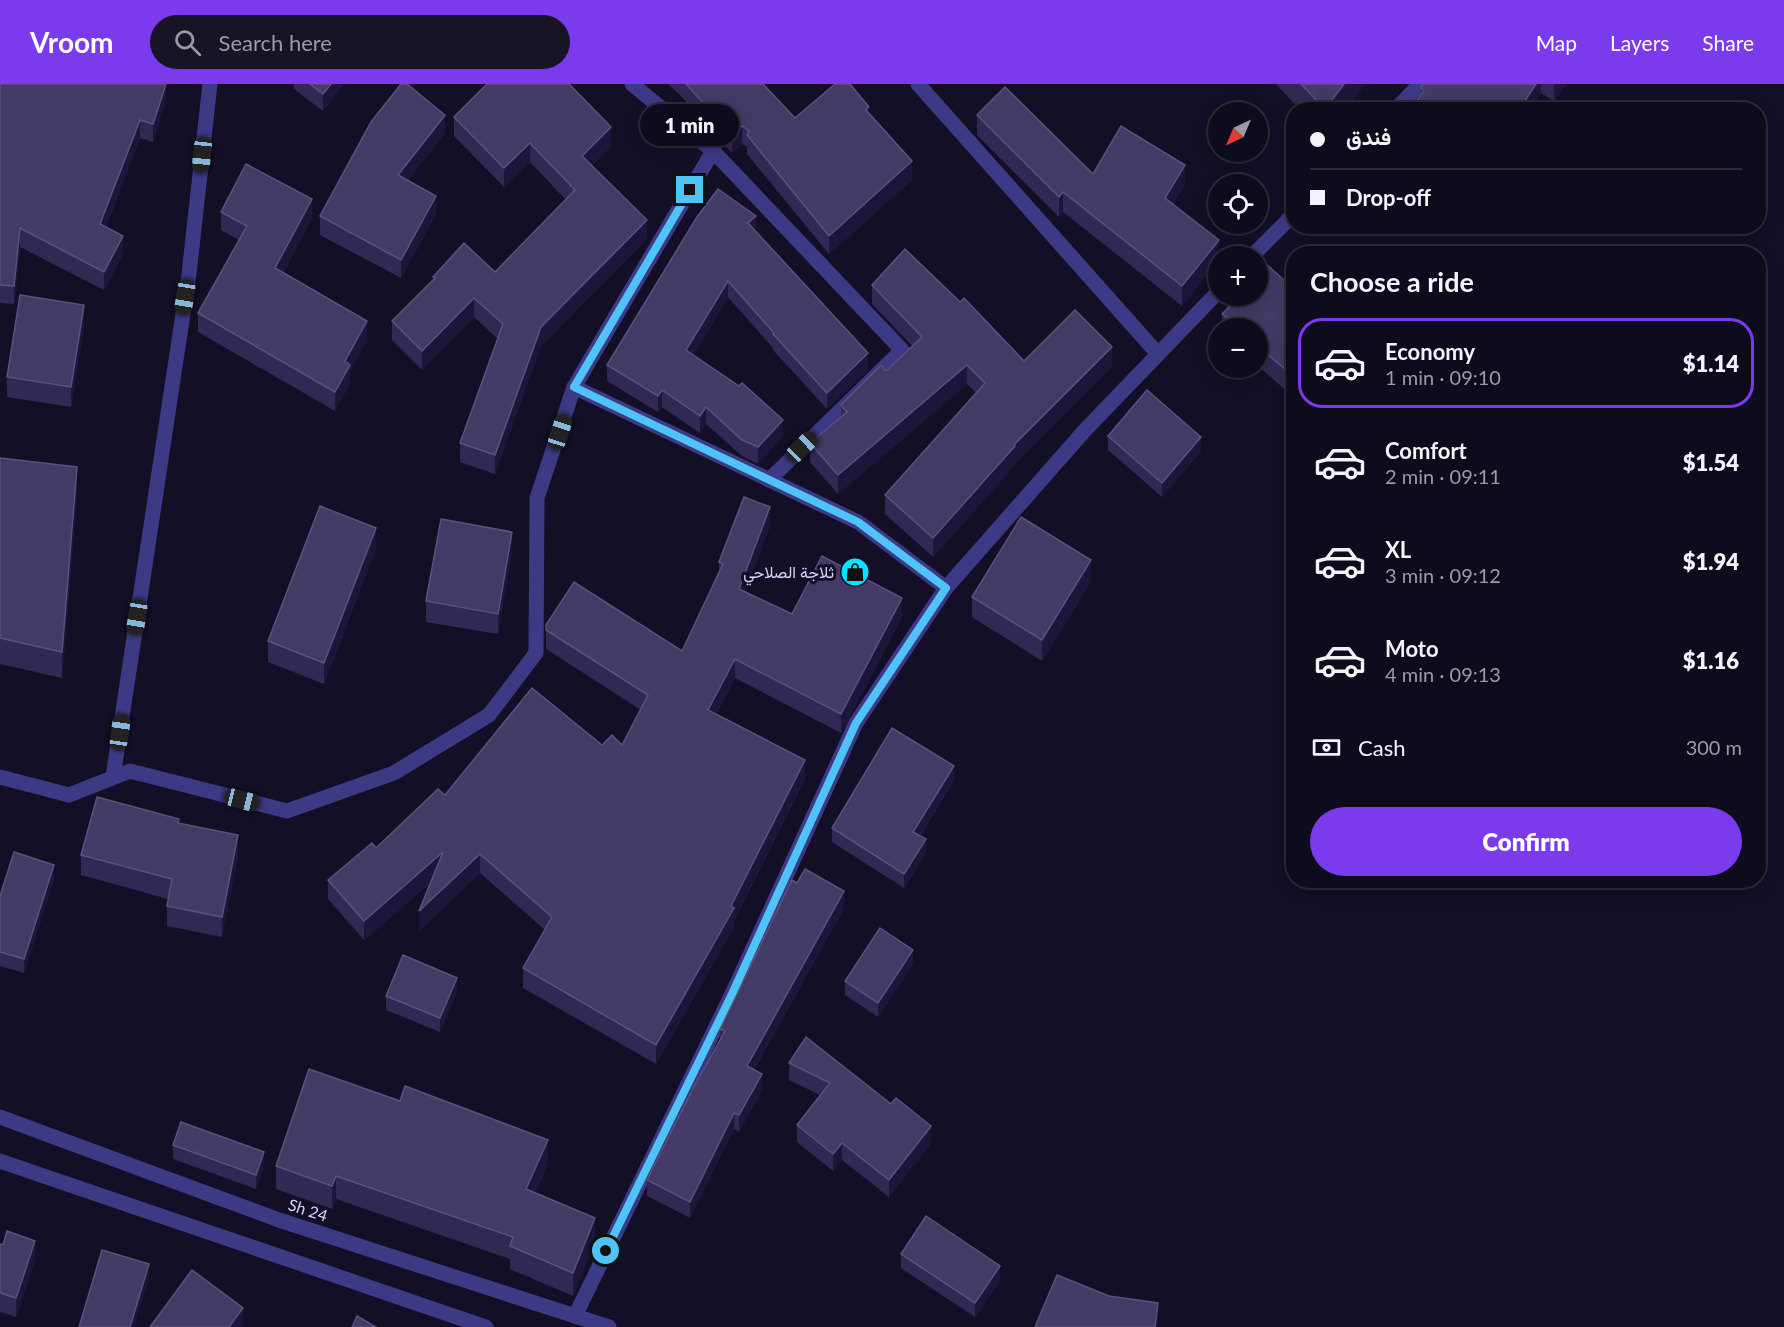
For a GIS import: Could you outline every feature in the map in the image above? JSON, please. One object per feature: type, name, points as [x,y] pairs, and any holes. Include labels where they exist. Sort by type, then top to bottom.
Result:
[{"type":"street","points":[[113,777],[189,274],[210,84]]},
{"type":"street","points":[[632,84],[713,151],[902,350],[769,480]]},
{"type":"street","points":[[918,84],[1158,354]]},
{"type":"street","points":[[1403,102],[1420,84]]},
{"type":"street","points":[[0,777],[69,795],[130,771],[286,811],[394,773],[489,715],[536,653],[537,498],[574,387],[713,151]]},
{"type":"street","points":[[1262,246],[1286,222]]},
{"type":"street","points":[[575,1316],[732,994],[856,723],[946,588],[1086,429],[1208,302]]},
{"type":"street","points":[[574,387],[858,522],[946,588]]},
{"type":"street","name":"Sh 24","points":[[0,1117],[279,1220],[609,1327]]},
{"type":"street","points":[[0,1161],[486,1327]]},
{"type":"building","points":[[0,84],[166,84],[153,124],[140,120],[100,224],[123,236],[104,272],[20,228],[14,286],[0,285]]},
{"type":"building","points":[[310,84],[331,84],[323,94]]},
{"type":"building","points":[[401,84],[407,84],[445,115],[398,175],[436,196],[401,260],[320,216],[371,122]]},
{"type":"building","points":[[487,84],[569,84],[611,127],[582,156],[647,220],[541,327],[495,455],[460,443],[503,324],[474,298],[422,351],[392,321],[435,278],[433,277],[464,243],[495,272],[575,190],[530,143],[504,168],[454,117]]},
{"type":"building","points":[[686,84],[763,84],[795,118],[835,84],[850,84],[869,107],[866,110],[912,161],[829,236],[747,135],[749,131],[742,126],[732,135]]},
{"type":"building","points":[[1301,84],[1344,84],[1330,102],[1318,102]]},
{"type":"building","points":[[1423,84],[1536,84],[1524,102],[1415,102],[1424,91],[1421,88]]},
{"type":"building","points":[[1005,87],[1093,174],[1121,126],[1185,165],[1165,198],[1208,231],[1208,234],[1219,240],[1214,246],[1208,246],[1208,254],[1182,286],[1063,192],[1059,197],[977,115]]},
{"type":"building","points":[[246,164],[312,199],[275,268],[367,321],[345,361],[350,365],[335,392],[198,313],[247,226],[221,212]]},
{"type":"building","points":[[718,189],[756,216],[748,223],[868,353],[827,393],[728,281],[686,350],[739,386],[742,383],[783,420],[758,447],[742,440],[706,407],[700,416],[662,390],[658,396],[607,365],[697,217]]},
{"type":"building","points":[[905,249],[960,302],[964,298],[1024,361],[1075,310],[1112,347],[1014,445],[933,538],[885,495],[985,383],[967,365],[838,475],[810,443],[847,412],[841,405],[881,365],[886,371],[922,337],[872,285]]},
{"type":"building","points":[[1268,266],[1286,282],[1286,370],[1268,354],[1268,318],[1227,318],[1222,314],[1230,306],[1268,306]]},
{"type":"building","points":[[20,295],[84,305],[71,387],[7,377]]},
{"type":"building","points":[[1147,390],[1201,437],[1162,483],[1108,436]]},
{"type":"building","points":[[0,458],[77,467],[62,652],[0,638]]},
{"type":"building","points":[[744,497],[770,507],[739,589],[792,614],[822,556],[902,598],[841,714],[735,659],[708,710],[805,760],[731,906],[734,908],[656,1045],[523,968],[552,917],[480,854],[419,911],[443,852],[364,921],[328,880],[372,843],[376,848],[438,789],[445,795],[532,688],[602,745],[612,735],[622,745],[648,695],[546,630],[546,625],[574,582],[682,651],[723,564],[719,562]]},
{"type":"building","points":[[320,506],[376,528],[324,663],[268,641]]},
{"type":"building","points":[[1021,517],[1091,560],[1042,640],[972,597]]},
{"type":"building","points":[[441,519],[512,532],[498,614],[426,601]]},
{"type":"building","points":[[892,728],[954,766],[913,832],[926,839],[904,874],[832,828]]},
{"type":"building","points":[[97,797],[179,819],[178,823],[238,835],[222,917],[167,906],[172,879],[81,855]]},
{"type":"building","points":[[14,852],[54,865],[24,959],[0,952],[0,896]]},
{"type":"building","points":[[805,869],[844,891],[747,1066],[762,1074],[739,1115],[734,1113],[690,1202],[647,1180],[725,1031],[720,1029],[792,880],[797,883]]},
{"type":"building","points":[[880,928],[913,950],[878,1003],[845,981]]},
{"type":"building","points":[[403,955],[457,978],[440,1018],[386,996]]},
{"type":"building","points":[[806,1037],[891,1104],[896,1098],[931,1126],[889,1180],[842,1143],[833,1154],[797,1125],[830,1083],[789,1063]]},
{"type":"building","points":[[309,1069],[400,1101],[405,1086],[548,1140],[526,1189],[595,1218],[573,1273],[510,1246],[513,1237],[336,1176],[332,1186],[276,1166]]},
{"type":"building","points":[[181,1122],[264,1152],[256,1175],[173,1145]]},
{"type":"building","points":[[926,1216],[1000,1266],[975,1303],[901,1254]]},
{"type":"building","points":[[7,1231],[35,1241],[16,1298],[0,1293],[0,1244],[3,1245]]},
{"type":"building","points":[[102,1250],[149,1264],[130,1327],[79,1327]]},
{"type":"building","points":[[192,1270],[243,1308],[229,1327],[150,1327]]},
{"type":"building","points":[[1057,1275],[1109,1296],[1158,1303],[1155,1327],[1035,1327]]},
{"type":"building","points":[[357,1316],[376,1327],[352,1327]]},
{"type":"place","name":"ثلاجة الصلاحي","points":[[855,572]]},
{"type":"route","points":[[606,1251],[732,994],[856,723],[946,588],[858,522],[574,387],[690,190]]}]
